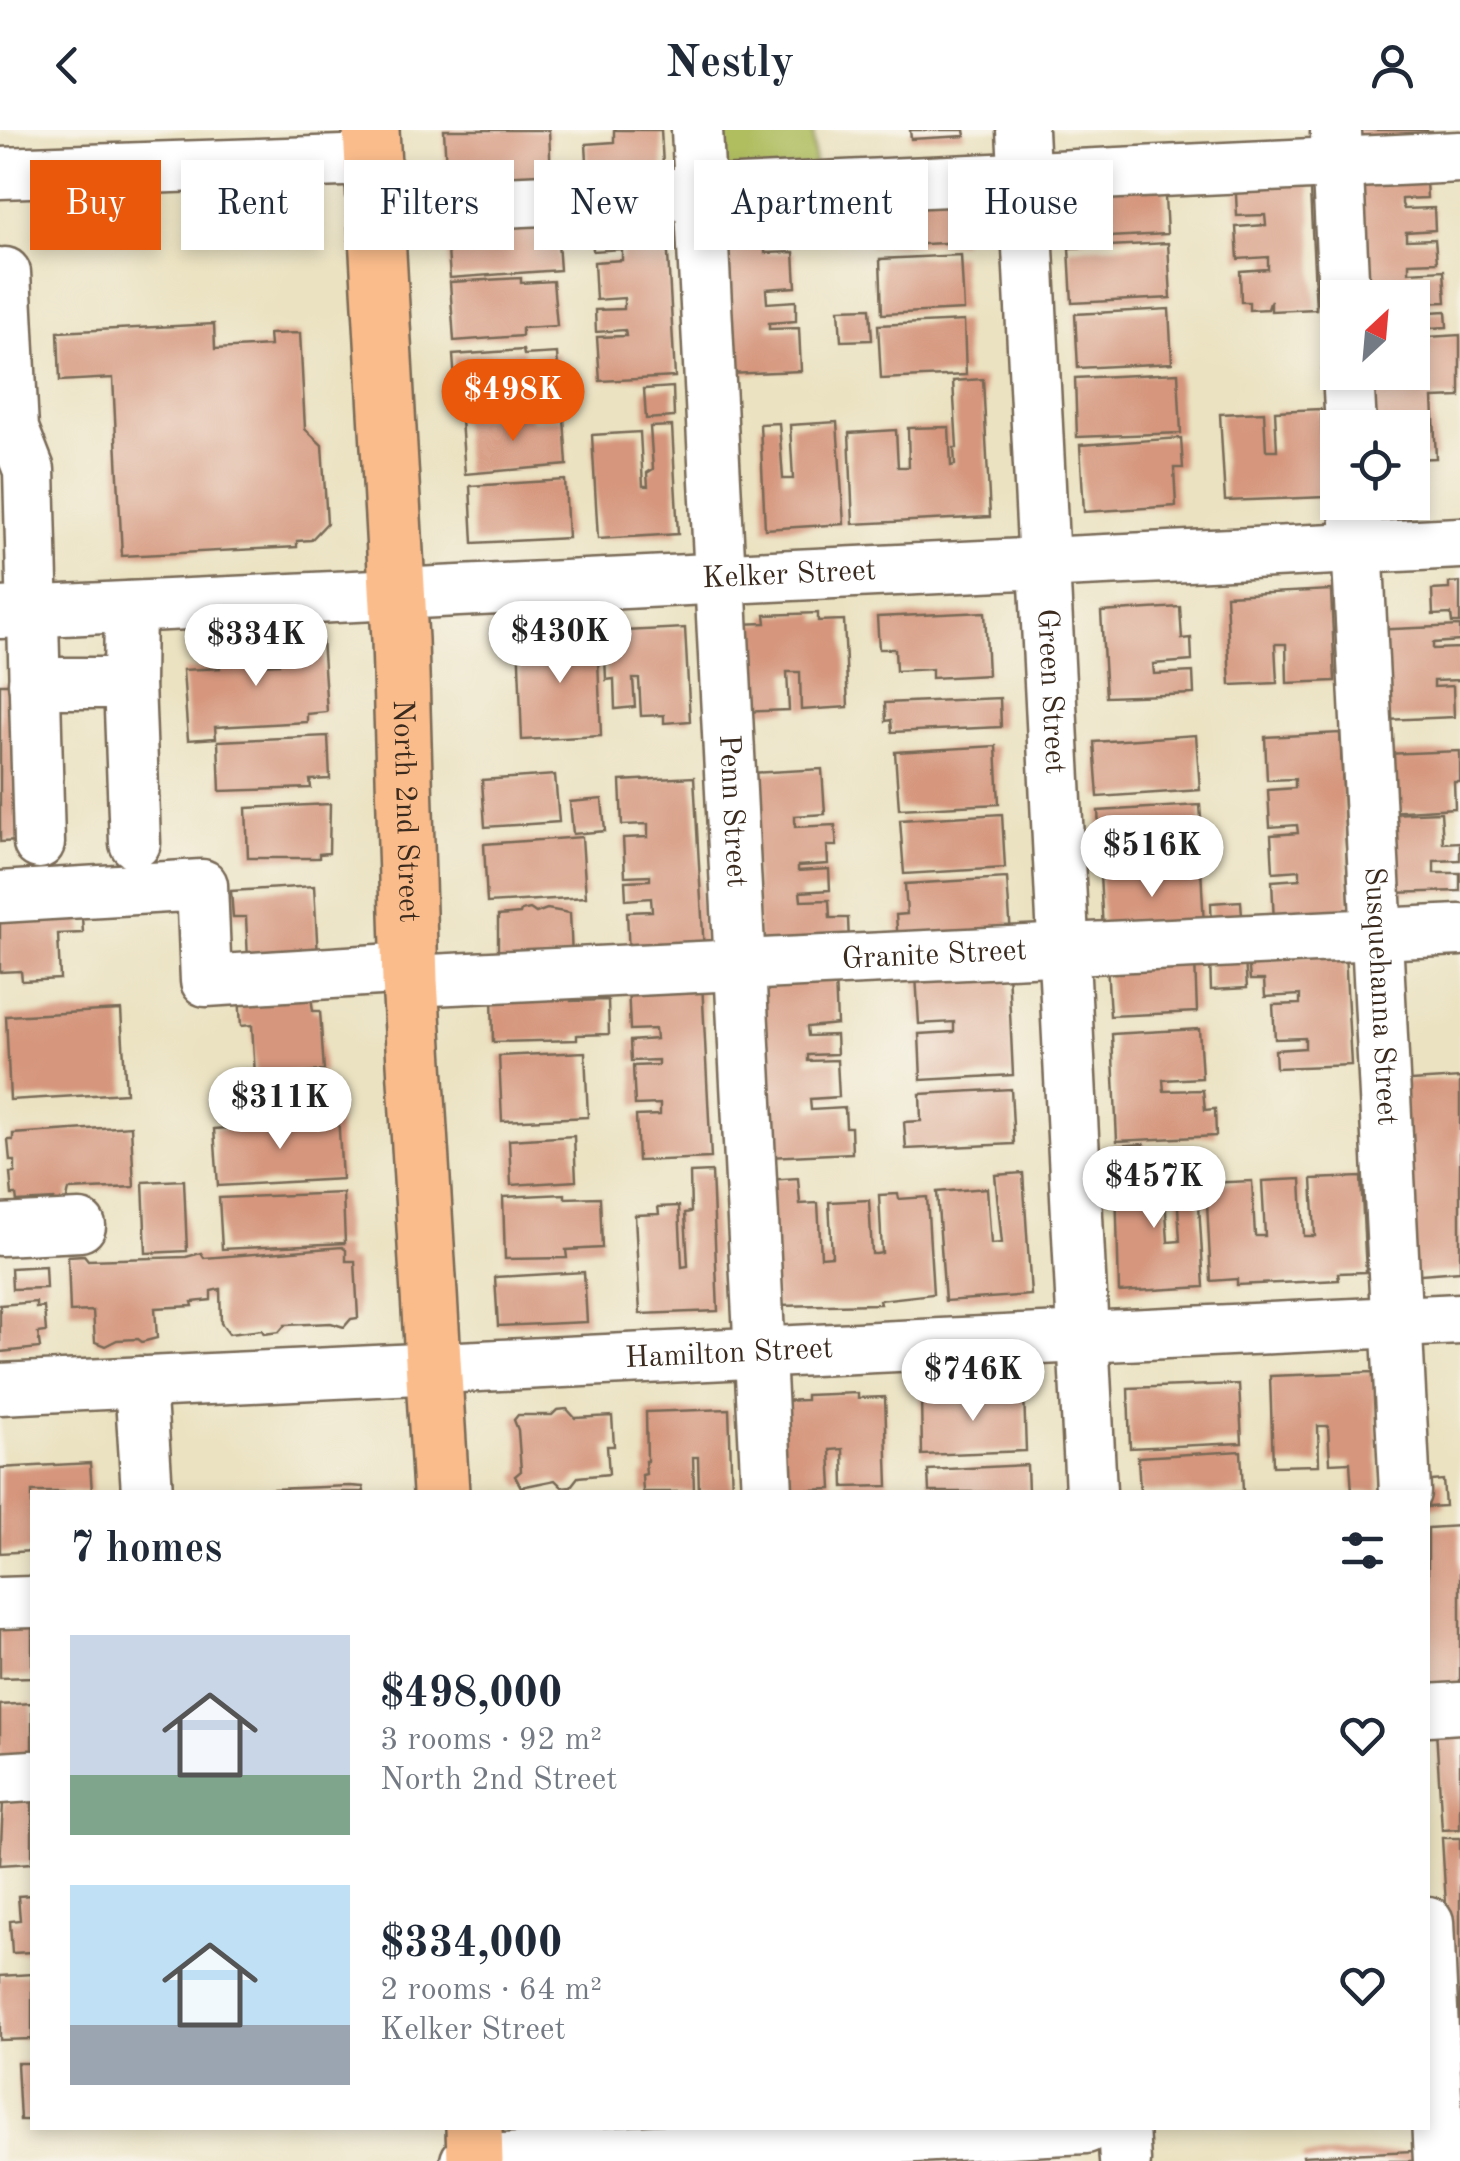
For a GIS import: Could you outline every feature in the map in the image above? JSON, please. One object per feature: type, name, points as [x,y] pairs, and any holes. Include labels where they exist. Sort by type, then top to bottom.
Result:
[{"type":"main road","name":"North 2nd Street","points":[[377,250],[396,594],[410,974],[441,1490]]},
{"type":"main road","points":[[474,2130],[475,2161]]},
{"type":"street","name":"Penn Street","points":[[697,130],[698,160]]},
{"type":"street","points":[[928,165],[1023,154],[1337,146],[1460,157]]},
{"type":"street","points":[[1337,146],[1343,280]]},
{"type":"street","name":"Green Street","points":[[1023,154],[1092,1490]]},
{"type":"street","points":[[0,174],[344,167]]},
{"type":"street","points":[[514,177],[694,192]]},
{"type":"street","name":"Penn Street","points":[[703,250],[767,1490]]},
{"type":"street","points":[[0,274],[5,273],[13,429],[28,470],[15,613],[34,683],[40,842]]},
{"type":"street","name":"Kelker Street","points":[[15,613],[1044,563],[1356,525],[1460,543]]},
{"type":"street","name":"Susquehanna Street","points":[[1356,525],[1405,1490]]},
{"type":"street","points":[[130,607],[135,843]]},
{"type":"street","points":[[34,683],[130,683]]},
{"type":"street","name":"Granite Street","points":[[0,897],[202,885],[206,980],[740,965],[1460,930]]},
{"type":"street","points":[[0,1230],[80,1226]]},
{"type":"street","name":"Hamilton Street","points":[[0,1389],[1460,1319]]},
{"type":"street","points":[[140,1382],[147,1490]]},
{"type":"street","points":[[0,1570],[30,1570]]},
{"type":"street","points":[[0,1603],[30,1602]]},
{"type":"street","points":[[1430,1710],[1460,1708]]},
{"type":"street","points":[[0,1778],[30,1776]]},
{"type":"street","points":[[1430,1948],[1442,2107],[1438,2161]]},
{"type":"street","points":[[466,2161],[1050,2130]]},
{"type":"street","points":[[1123,2130],[1125,2161]]},
{"type":"green space","points":[[719,130],[813,130],[814,160],[720,160]]},
{"type":"building","points":[[444,130],[549,130],[550,160],[534,160],[534,181],[514,183],[514,160],[446,160]]},
{"type":"building","points":[[614,130],[661,130],[663,160],[587,160],[586,144],[614,142]]},
{"type":"building","points":[[910,130],[964,130],[965,136],[911,139]]},
{"type":"building","points":[[1345,130],[1427,130],[1427,144],[1346,149]]},
{"type":"building","points":[[1425,165],[1427,198],[1402,199],[1402,204],[1404,209],[1434,208],[1435,230],[1406,232],[1406,240],[1435,239],[1437,262],[1409,263],[1409,272],[1444,270],[1446,302],[1430,302],[1430,280],[1360,280],[1354,169]]},
{"type":"building","points":[[1309,170],[1316,309],[1271,311],[1271,300],[1268,309],[1249,310],[1249,302],[1241,302],[1240,271],[1268,269],[1268,257],[1238,259],[1236,227],[1266,225],[1265,215],[1237,216],[1235,173]]},
{"type":"building","points":[[1164,178],[1167,234],[1113,237],[1113,181]]},
{"type":"building","points":[[948,188],[948,243],[928,244],[928,189]]},
{"type":"building","points":[[534,216],[534,250],[559,250],[560,270],[450,278],[448,250],[514,250],[514,217]]},
{"type":"building","points":[[1168,243],[1171,298],[1072,303],[1069,250],[1113,250],[1113,246]]},
{"type":"building","points":[[622,250],[668,250],[675,377],[600,381],[597,337],[626,336],[625,330],[596,332],[595,310],[624,309],[624,298],[596,300],[594,262],[622,260]]},
{"type":"building","points":[[722,250],[794,252],[796,287],[766,289],[767,303],[796,301],[796,321],[769,323],[769,329],[799,328],[801,371],[728,374]]},
{"type":"building","points":[[961,255],[964,310],[882,314],[880,259]]},
{"type":"building","points":[[521,278],[521,283],[553,281],[557,326],[522,328],[522,336],[454,341],[450,282]]},
{"type":"building","points":[[870,308],[872,340],[841,341],[839,309]]},
{"type":"building","points":[[1169,309],[1172,363],[1078,368],[1075,314]]},
{"type":"building","points":[[1446,311],[1447,327],[1430,328],[1430,312]]},
{"type":"building","points":[[964,321],[966,375],[881,379],[878,325]]},
{"type":"building","points":[[214,324],[215,349],[270,346],[269,334],[300,333],[305,429],[322,445],[327,523],[311,540],[297,541],[297,547],[122,556],[113,378],[60,381],[58,332]]},
{"type":"building","points":[[1460,335],[1460,397],[1433,398],[1436,458],[1430,458],[1430,410],[1370,410],[1369,390],[1430,390],[1430,337]]},
{"type":"building","points":[[523,350],[524,355],[557,353],[560,400],[457,410],[453,355]]},
{"type":"building","points":[[1178,373],[1181,433],[1077,437],[1075,378]]},
{"type":"building","points":[[983,379],[990,517],[853,524],[849,433],[896,430],[898,467],[909,467],[908,428],[949,427],[951,466],[955,465],[953,381]]},
{"type":"building","points":[[673,387],[674,417],[646,419],[644,389]]},
{"type":"building","points":[[1321,409],[1320,497],[1225,501],[1220,414],[1264,412],[1266,450],[1277,450],[1275,411]]},
{"type":"building","points":[[531,415],[531,420],[564,418],[567,465],[465,474],[461,420]]},
{"type":"building","points":[[837,422],[844,524],[765,529],[760,424],[779,423],[783,479],[793,479],[790,425]]},
{"type":"building","points":[[672,426],[678,534],[598,539],[592,435],[640,432],[643,486],[648,486],[647,473],[653,469],[650,427]]},
{"type":"building","points":[[1181,438],[1183,468],[1174,468],[1176,506],[1084,512],[1080,445]]},
{"type":"building","points":[[565,480],[568,538],[473,543],[470,486]]},
{"type":"building","points":[[1460,582],[1460,623],[1452,623],[1451,614],[1433,615],[1432,590],[1449,589],[1449,583]]},
{"type":"building","points":[[1331,590],[1335,681],[1287,683],[1286,644],[1275,644],[1277,683],[1230,685],[1226,595]]},
{"type":"building","points":[[1180,607],[1182,639],[1191,638],[1192,661],[1153,664],[1154,674],[1193,672],[1194,694],[1106,697],[1101,612]]},
{"type":"building","points":[[985,612],[988,675],[932,678],[932,669],[896,671],[895,649],[879,649],[877,617]]},
{"type":"building","points":[[818,613],[818,621],[844,620],[848,707],[801,710],[800,672],[787,672],[789,710],[742,712],[738,624],[766,623],[765,615]]},
{"type":"building","points":[[1460,626],[1460,641],[1433,643],[1433,649],[1460,648],[1460,680],[1434,681],[1434,687],[1453,686],[1454,717],[1385,720],[1371,630]]},
{"type":"building","points":[[685,628],[690,721],[664,723],[664,715],[641,716],[639,679],[633,679],[635,707],[615,709],[614,679],[606,680],[604,632]]},
{"type":"building","points":[[597,633],[601,736],[522,740],[518,637]]},
{"type":"building","points":[[322,639],[327,712],[307,714],[307,722],[215,727],[216,738],[188,740],[183,670],[220,668],[218,648],[259,645],[260,665],[279,664],[278,642]]},
{"type":"building","points":[[0,684],[11,684],[20,841],[0,842]]},
{"type":"building","points":[[1000,698],[1001,727],[892,732],[891,720],[886,721],[885,703]]},
{"type":"building","points":[[1340,733],[1350,918],[1274,922],[1272,881],[1300,879],[1300,870],[1273,872],[1271,835],[1298,833],[1297,825],[1270,827],[1268,790],[1295,788],[1295,779],[1267,780],[1265,737]]},
{"type":"building","points":[[1196,735],[1200,790],[1098,797],[1094,742]]},
{"type":"building","points":[[328,736],[330,779],[310,780],[311,788],[220,791],[218,741]]},
{"type":"building","points":[[996,746],[999,804],[899,809],[895,752]]},
{"type":"building","points":[[1460,751],[1460,782],[1454,782],[1455,808],[1387,812],[1384,754]]},
{"type":"building","points":[[822,769],[825,814],[795,816],[795,827],[835,825],[837,846],[827,846],[828,864],[798,866],[798,871],[829,869],[830,890],[800,892],[801,901],[829,900],[830,918],[848,918],[849,944],[758,949],[749,773]]},
{"type":"building","points":[[555,775],[559,822],[485,827],[482,780]]},
{"type":"building","points":[[694,777],[704,952],[629,956],[627,912],[652,911],[651,898],[626,900],[625,881],[650,880],[650,875],[625,876],[623,838],[648,837],[648,824],[622,825],[620,781]]},
{"type":"building","points":[[602,799],[605,831],[573,834],[570,802]]},
{"type":"building","points":[[330,804],[329,853],[319,854],[319,858],[248,858],[246,808]]},
{"type":"building","points":[[1200,805],[1204,859],[1101,865],[1098,811]]},
{"type":"building","points":[[1441,812],[1443,843],[1460,842],[1460,860],[1434,861],[1434,873],[1460,873],[1460,891],[1390,893],[1387,814]]},
{"type":"building","points":[[1002,814],[1005,868],[904,874],[900,820]]},
{"type":"building","points":[[582,837],[586,897],[487,903],[484,844]]},
{"type":"building","points":[[1201,869],[1204,926],[1103,931],[1100,874]]},
{"type":"building","points":[[1007,878],[1011,936],[898,943],[896,915],[907,914],[905,884]]},
{"type":"building","points":[[314,886],[318,957],[248,960],[246,917],[233,917],[231,891]]},
{"type":"building","points":[[81,900],[83,933],[58,934],[60,979],[22,981],[21,971],[0,972],[0,903]]},
{"type":"building","points":[[1241,901],[1243,932],[1212,933],[1211,903]]},
{"type":"building","points":[[530,909],[536,913],[547,909],[570,913],[572,957],[498,969],[498,916]]},
{"type":"building","points":[[1345,953],[1351,1065],[1276,1068],[1275,1050],[1305,1048],[1305,1038],[1275,1039],[1273,1005],[1300,1004],[1300,995],[1265,997],[1264,980],[1250,980],[1248,958]]},
{"type":"building","points":[[1245,959],[1247,988],[1211,990],[1210,961]]},
{"type":"building","points":[[1195,960],[1197,1012],[1110,1016],[1107,964]]},
{"type":"building","points":[[1008,970],[1013,1075],[921,1080],[919,1034],[954,1032],[954,1022],[919,1024],[916,975]]},
{"type":"building","points":[[835,978],[837,1024],[807,1027],[808,1036],[836,1035],[837,1054],[808,1055],[808,1061],[837,1060],[839,1097],[810,1099],[811,1110],[845,1108],[846,1127],[851,1127],[852,1153],[768,1157],[759,982]]},
{"type":"building","points":[[702,982],[711,1158],[638,1161],[636,1116],[660,1115],[660,1104],[635,1105],[633,1066],[658,1065],[658,1060],[631,1061],[630,1041],[656,1039],[655,1029],[630,1030],[628,985]]},
{"type":"building","points":[[310,989],[313,1011],[320,1011],[324,1071],[255,1075],[252,1025],[241,1026],[239,994]]},
{"type":"building","points":[[571,993],[571,1001],[608,1000],[609,1034],[577,1035],[577,1040],[493,1042],[492,994]]},
{"type":"building","points":[[121,1010],[126,1093],[10,1100],[6,1016]]},
{"type":"building","points":[[1199,1029],[1202,1078],[1163,1080],[1164,1091],[1203,1090],[1205,1110],[1215,1109],[1216,1136],[1117,1141],[1112,1034]]},
{"type":"building","points":[[585,1052],[588,1117],[502,1121],[499,1056]]},
{"type":"building","points":[[1460,1078],[1460,1271],[1408,1275],[1395,1082]]},
{"type":"building","points":[[1011,1089],[1014,1144],[906,1149],[904,1122],[921,1121],[920,1094]]},
{"type":"building","points":[[338,1115],[342,1179],[218,1186],[214,1129],[275,1125],[274,1119]]},
{"type":"building","points":[[131,1126],[134,1187],[69,1190],[66,1204],[54,1205],[54,1200],[17,1202],[16,1195],[12,1195],[10,1173],[15,1173],[15,1161],[10,1161],[8,1140],[13,1140],[13,1134]]},
{"type":"building","points":[[574,1136],[576,1181],[511,1185],[509,1140]]},
{"type":"building","points":[[1144,1144],[1147,1197],[1165,1196],[1168,1242],[1180,1241],[1177,1189],[1198,1188],[1204,1287],[1119,1292],[1115,1146]]},
{"type":"building","points":[[712,1172],[718,1311],[640,1314],[635,1215],[659,1214],[658,1207],[679,1206],[682,1267],[688,1266],[685,1213],[691,1212],[690,1173]]},
{"type":"building","points":[[1023,1173],[1031,1295],[945,1301],[937,1192],[987,1188],[991,1244],[1002,1243],[995,1175]]},
{"type":"building","points":[[1361,1177],[1366,1272],[1338,1273],[1339,1280],[1237,1285],[1237,1279],[1211,1281],[1206,1183],[1252,1181],[1255,1236],[1265,1236],[1262,1181],[1301,1179],[1304,1236],[1315,1236],[1312,1179]]},
{"type":"building","points":[[798,1178],[800,1204],[818,1203],[821,1257],[832,1256],[829,1202],[869,1200],[872,1254],[876,1254],[882,1253],[879,1195],[898,1194],[899,1199],[927,1197],[933,1294],[879,1300],[880,1304],[775,1306],[767,1180]]},
{"type":"building","points":[[184,1180],[187,1251],[146,1253],[143,1182]]},
{"type":"building","points":[[343,1193],[345,1243],[222,1249],[219,1198]]},
{"type":"building","points":[[565,1194],[565,1198],[600,1197],[602,1248],[566,1250],[567,1258],[505,1259],[503,1197]]},
{"type":"building","points":[[342,1247],[346,1250],[346,1261],[355,1261],[358,1318],[344,1327],[331,1323],[285,1325],[279,1332],[229,1334],[221,1323],[220,1289],[211,1291],[211,1300],[192,1302],[193,1306],[155,1308],[157,1338],[142,1342],[117,1340],[105,1346],[95,1342],[93,1311],[70,1312],[68,1256],[84,1255],[88,1260],[186,1257],[201,1253],[204,1258]]},
{"type":"building","points":[[45,1266],[46,1288],[12,1289],[11,1268]]},
{"type":"building","points":[[584,1272],[587,1322],[498,1326],[495,1277]]},
{"type":"building","points":[[36,1302],[36,1308],[44,1307],[46,1332],[38,1333],[40,1348],[0,1352],[0,1305]]},
{"type":"building","points":[[1374,1372],[1379,1490],[1352,1490],[1350,1462],[1330,1463],[1328,1426],[1318,1426],[1319,1465],[1273,1466],[1270,1376]]},
{"type":"building","points":[[1239,1384],[1242,1443],[1130,1448],[1128,1388]]},
{"type":"building","points":[[858,1393],[858,1398],[885,1397],[888,1486],[844,1487],[843,1449],[830,1450],[832,1489],[783,1490],[779,1401],[806,1400],[806,1395]]},
{"type":"building","points":[[1024,1393],[1026,1451],[922,1455],[921,1396]]},
{"type":"building","points":[[567,1409],[575,1418],[612,1416],[614,1446],[607,1446],[609,1474],[578,1477],[571,1486],[562,1487],[555,1480],[521,1487],[515,1476],[521,1471],[514,1420],[518,1415],[552,1415]]},
{"type":"building","points":[[729,1409],[732,1490],[699,1490],[698,1457],[693,1457],[694,1490],[643,1490],[646,1412]]},
{"type":"building","points":[[1241,1451],[1243,1490],[1140,1490],[1138,1457]]},
{"type":"building","points":[[90,1463],[92,1490],[30,1490],[30,1551],[0,1553],[0,1468]]},
{"type":"building","points":[[1027,1465],[1028,1490],[929,1490],[928,1470]]},
{"type":"building","points":[[1443,1480],[1445,1506],[1430,1507],[1430,1490],[1418,1482]]},
{"type":"building","points":[[350,1486],[364,1490],[272,1490]]},
{"type":"building","points":[[1460,1526],[1460,1695],[1430,1697],[1430,1528]]},
{"type":"building","points":[[30,1623],[30,1677],[0,1678],[0,1624]]},
{"type":"building","points":[[30,1703],[30,1770],[0,1778],[0,1705]]},
{"type":"building","points":[[1460,1727],[1460,1829],[1442,1830],[1436,1729]]},
{"type":"building","points":[[30,1801],[30,1863],[0,1865],[3,1802]]},
{"type":"building","points":[[1442,1838],[1460,1838],[1460,2054],[1455,2054]]},
{"type":"building","points":[[30,1895],[30,1952],[12,1953],[10,1921],[20,1920],[18,1896]]},
{"type":"building","points":[[30,1974],[30,2039],[0,2040],[0,1976]]},
{"type":"building","points":[[17,2063],[30,2063],[30,2120],[20,2120]]},
{"type":"building","points":[[1413,2151],[1413,2161],[1304,2161],[1303,2156]]}]
